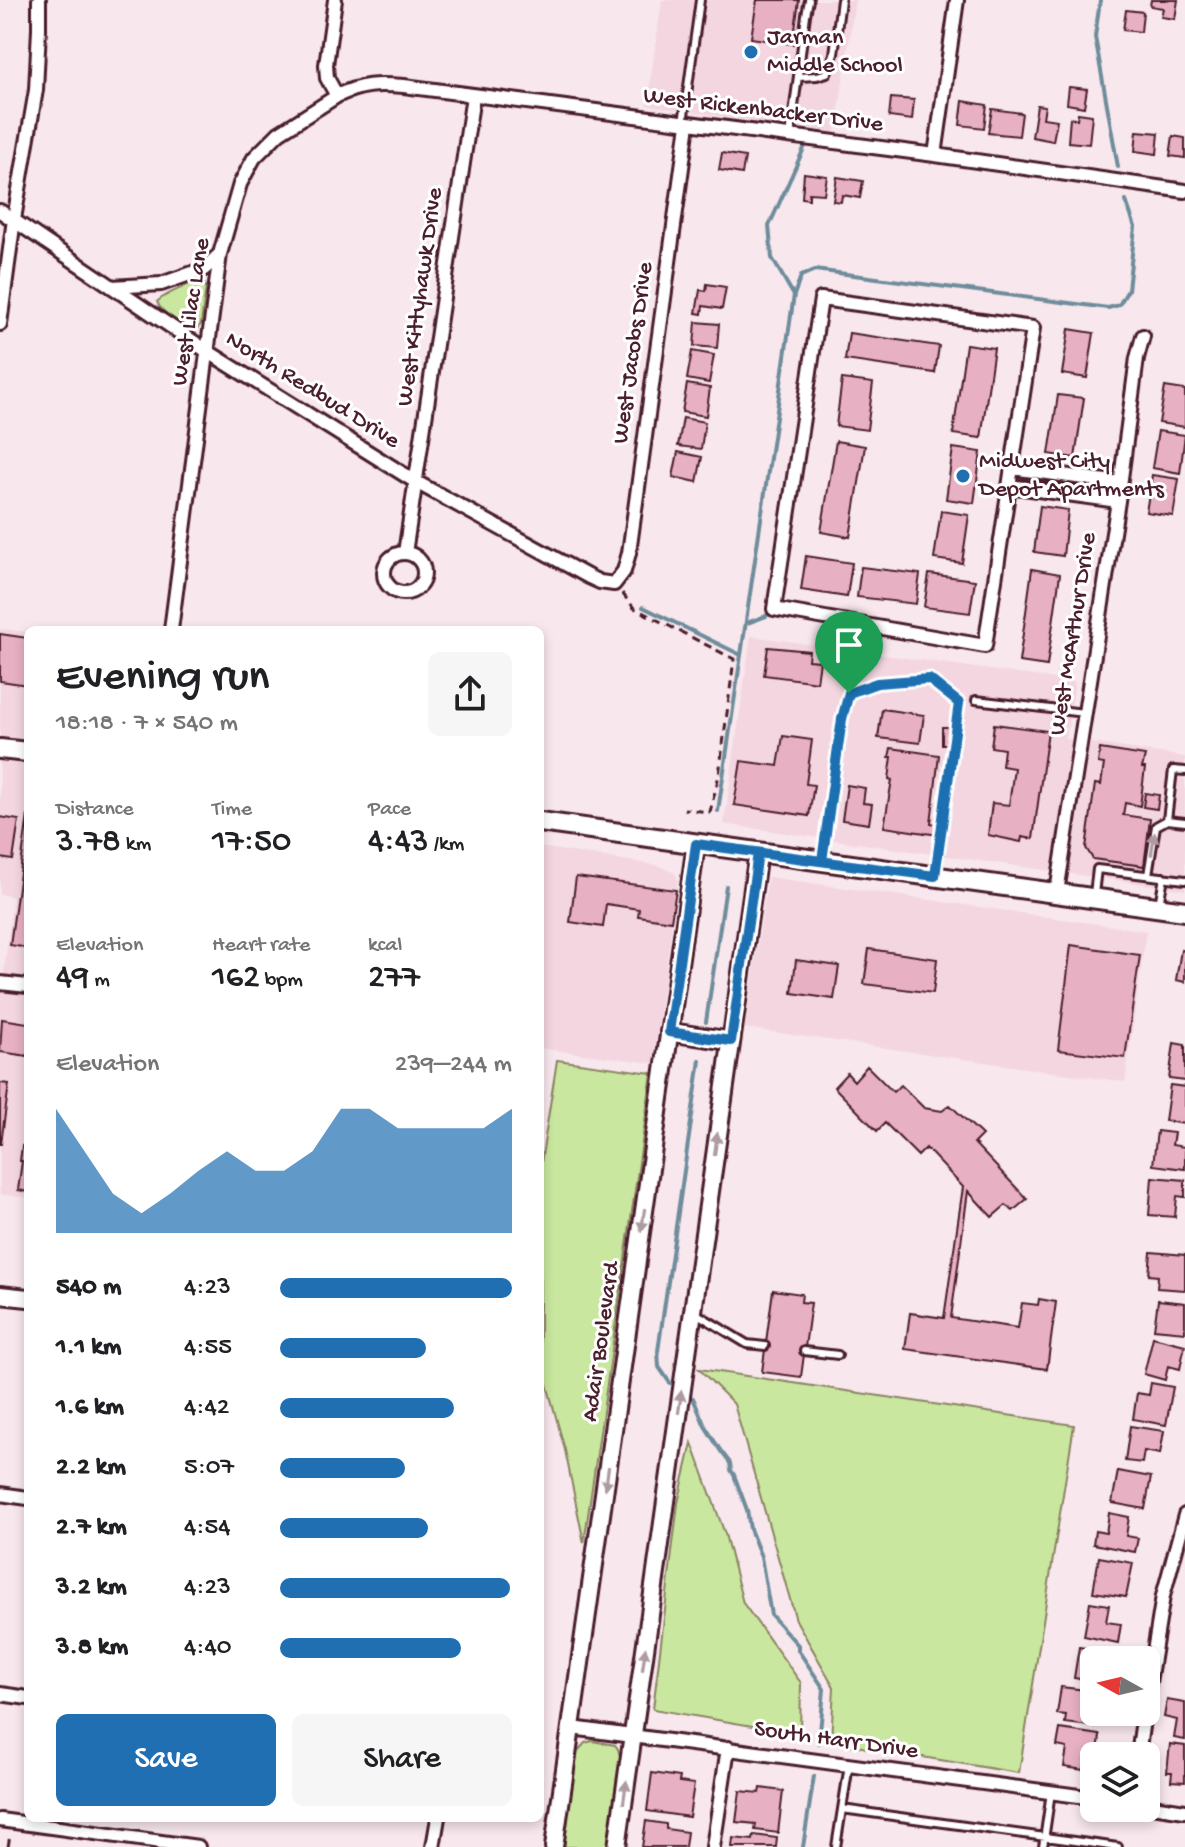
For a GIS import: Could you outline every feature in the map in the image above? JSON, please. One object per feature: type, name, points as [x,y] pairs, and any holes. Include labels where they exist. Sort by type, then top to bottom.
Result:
[{"type":"main road","points":[[0,749],[24,752]]},
{"type":"main road","points":[[544,823],[1185,911]]},
{"type":"street","points":[[0,324],[36,90],[39,0]]},
{"type":"street","points":[[335,0],[326,65],[327,78],[337,96]]},
{"type":"street","points":[[935,155],[957,0]]},
{"type":"street","name":"West Rickenbacker Drive","points":[[337,96],[371,84],[404,86],[1185,191]]},
{"type":"street","name":"West Lilac Lane","points":[[172,626],[220,254],[240,184],[254,158],[279,133],[337,96]]},
{"type":"street","name":"West Kittyhawk Drive","points":[[405,553],[473,96]]},
{"type":"street","name":"West Jacobs Drive","points":[[614,584],[624,571],[629,553],[686,124]]},
{"type":"street","name":"North Redbud Drive","points":[[0,211],[207,351],[416,482],[589,577],[614,584]]},
{"type":"street","points":[[112,287],[161,284],[204,269],[220,254]]},
{"type":"street","points":[[821,299],[1033,328],[1009,486],[985,646],[774,609],[821,299]]},
{"type":"street","name":"West McArthur Drive","points":[[1057,892],[1137,358],[1143,336]]},
{"type":"street","points":[[1012,468],[1120,483]]},
{"type":"street","points":[[1009,486],[1118,501]]},
{"type":"street","name":"Adair Boulevard","points":[[554,1847],[696,844]]},
{"type":"street","points":[[617,1847],[758,853]]},
{"type":"street","points":[[0,983],[24,986]]},
{"type":"street","points":[[669,1032],[731,1041]]},
{"type":"street","points":[[0,1295],[24,1298]]},
{"type":"street","points":[[0,1494],[24,1497]]},
{"type":"street","points":[[1155,1646],[1163,1596],[1185,1515]]},
{"type":"street","points":[[0,1694],[24,1697]]},
{"type":"street","name":"South Harr Drive","points":[[572,1728],[1080,1796]]},
{"type":"street","points":[[713,1847],[728,1748]]},
{"type":"street","points":[[1160,1807],[1185,1811]]},
{"type":"street","points":[[0,1820],[198,1847]]},
{"type":"street","points":[[433,1847],[437,1822]]},
{"type":"lane","points":[[686,124],[700,0]]},
{"type":"lane","points":[[790,137],[809,0]]},
{"type":"lane","points":[[799,77],[827,73],[834,54],[841,0]]},
{"type":"lane","points":[[822,861],[842,719],[849,693],[877,683],[929,679],[959,703],[935,876]]},
{"type":"lane","points":[[976,700],[1084,713]]},
{"type":"lane","points":[[1167,820],[1173,770],[1185,771]]},
{"type":"lane","points":[[1148,875],[1156,826],[1167,820],[1185,822]]},
{"type":"lane","points":[[1093,898],[1097,869],[1185,880]]},
{"type":"lane","points":[[1159,908],[1164,877]]},
{"type":"lane","points":[[693,1311],[747,1344],[765,1346]]},
{"type":"lane","points":[[804,1351],[838,1355]]},
{"type":"lane","points":[[836,1847],[849,1765]]},
{"type":"lane","points":[[1043,1847],[1051,1792]]},
{"type":"lane","points":[[842,1809],[1118,1847]]},
{"type":"path","points":[[614,584],[634,608],[734,659],[719,775],[710,812],[684,809]]},
{"type":"shaded area","name":"Jarman Middle School","points":[[662,0],[855,0],[835,134],[647,105]]},
{"type":"shaded area","points":[[0,629],[24,632],[24,1197],[0,1194],[0,1005],[13,897],[0,894]]},
{"type":"shaded area","points":[[751,636],[1075,682],[1066,739],[1185,757],[1185,890],[724,824]]},
{"type":"shaded area","points":[[544,848],[660,866],[674,873],[678,880],[653,1063],[544,1049]]},
{"type":"shaded area","points":[[768,877],[1146,931],[1125,1082],[745,1028]]},
{"type":"green space","points":[[198,280],[204,282],[206,287],[201,324],[196,330],[174,319],[157,302]]},
{"type":"green space","points":[[557,1060],[652,1073],[584,1543],[565,1450],[544,1374],[544,1143]]},
{"type":"green space","points":[[699,1369],[1074,1425],[1019,1773],[831,1742],[834,1687],[796,1620],[734,1404]]},
{"type":"green space","points":[[692,1443],[725,1534],[743,1603],[801,1683],[800,1734],[653,1709],[678,1503]]},
{"type":"green space","points":[[592,1741],[615,1745],[621,1760],[608,1847],[564,1847],[577,1752],[585,1743]]},
{"type":"building","points":[[757,0],[799,0],[793,44],[751,38]]},
{"type":"building","points":[[1151,0],[1178,0],[1175,19],[1161,17],[1163,8],[1150,6]]},
{"type":"building","points":[[1126,10],[1143,12],[1141,32],[1123,30]]},
{"type":"building","points":[[1069,87],[1087,89],[1084,107],[1067,104]]},
{"type":"building","points":[[891,98],[914,100],[912,120],[889,117]]},
{"type":"building","points":[[963,101],[987,105],[984,128],[960,125]]},
{"type":"building","points":[[1037,105],[1045,106],[1043,118],[1057,120],[1053,141],[1032,137]]},
{"type":"building","points":[[992,109],[1022,113],[1019,136],[988,133]]},
{"type":"building","points":[[1078,113],[1092,115],[1089,144],[1068,142],[1070,118],[1077,119]]},
{"type":"building","points":[[1137,131],[1159,133],[1157,154],[1135,151]]},
{"type":"building","points":[[1173,136],[1185,138],[1185,158],[1170,156]]},
{"type":"building","points":[[722,153],[745,157],[742,174],[719,170]]},
{"type":"building","points":[[804,173],[827,176],[824,194],[809,193],[809,199],[802,198]]},
{"type":"building","points":[[837,177],[863,181],[860,198],[842,195],[841,202],[833,201]]},
{"type":"building","points":[[707,284],[726,287],[722,309],[703,306],[702,314],[696,313],[700,290],[706,291]]},
{"type":"building","points":[[696,322],[719,324],[717,348],[694,346]]},
{"type":"building","points":[[1069,329],[1094,333],[1087,378],[1062,374]]},
{"type":"building","points":[[849,333],[939,346],[935,373],[845,360]]},
{"type":"building","points":[[966,344],[994,348],[981,438],[953,434]]},
{"type":"building","points":[[692,351],[714,355],[709,383],[687,379]]},
{"type":"building","points":[[842,379],[873,383],[867,430],[836,426]]},
{"type":"building","points":[[687,384],[710,388],[706,416],[682,412]]},
{"type":"building","points":[[1165,387],[1185,390],[1185,427],[1159,423]]},
{"type":"building","points":[[1058,395],[1084,398],[1075,458],[1049,454]]},
{"type":"building","points":[[683,418],[705,422],[701,449],[678,446]]},
{"type":"building","points":[[1158,431],[1185,435],[1180,473],[1152,468]]},
{"type":"building","points":[[836,441],[865,446],[850,537],[821,532]]},
{"type":"building","name":"Midwest City Depot Apartments","points":[[953,448],[981,452],[974,503],[946,499]]},
{"type":"building","points":[[678,452],[702,457],[697,482],[673,477]]},
{"type":"building","points":[[1152,475],[1179,479],[1173,516],[1146,512]]},
{"type":"building","points":[[1040,506],[1068,510],[1063,556],[1034,552]]},
{"type":"building","points":[[941,511],[969,515],[962,563],[934,559]]},
{"type":"building","points":[[806,556],[852,563],[847,597],[801,590]]},
{"type":"building","points":[[861,567],[920,574],[916,604],[857,597]]},
{"type":"building","points":[[1032,569],[1060,574],[1047,666],[1019,662]]},
{"type":"building","points":[[929,574],[975,580],[970,613],[924,607]]},
{"type":"building","points":[[0,634],[24,637],[24,684],[0,681]]},
{"type":"building","points":[[768,647],[809,651],[808,660],[820,661],[817,682],[764,675]]},
{"type":"building","points":[[882,709],[924,715],[920,743],[878,738]]},
{"type":"building","points":[[994,724],[1048,731],[1033,839],[1022,837],[1021,842],[988,835],[992,803],[1009,805],[1014,768],[1002,766],[1004,749],[991,747]]},
{"type":"building","points":[[942,727],[952,727],[951,744],[942,744]]},
{"type":"building","points":[[783,736],[812,740],[806,784],[814,785],[809,816],[734,805],[741,761],[778,766]]},
{"type":"building","points":[[891,748],[939,755],[931,823],[940,825],[939,835],[884,827],[892,780],[889,779]]},
{"type":"building","points":[[1100,749],[1145,756],[1140,806],[1125,803],[1123,815],[1150,819],[1144,866],[1093,859],[1086,848],[1095,784],[1101,785],[1104,764],[1098,763]]},
{"type":"building","points":[[847,785],[865,788],[863,803],[872,804],[869,824],[842,820]]},
{"type":"building","points":[[1145,793],[1159,795],[1157,809],[1143,807]]},
{"type":"building","points":[[0,817],[19,820],[13,860],[0,858]]},
{"type":"building","points":[[24,844],[24,947],[10,945]]},
{"type":"building","points":[[576,877],[676,890],[671,921],[638,916],[639,909],[606,904],[603,927],[570,922]]},
{"type":"building","points":[[1071,945],[1140,955],[1125,1058],[1058,1050]]},
{"type":"building","points":[[869,949],[937,959],[933,993],[864,984]]},
{"type":"building","points":[[1181,950],[1185,951],[1185,982],[1176,980]]},
{"type":"building","points":[[796,960],[839,966],[834,999],[792,993]]},
{"type":"building","points":[[2,1019],[24,1022],[24,1055],[0,1052]]},
{"type":"building","points":[[1174,1043],[1185,1045],[1185,1081],[1169,1079]]},
{"type":"building","points":[[867,1066],[893,1092],[901,1085],[924,1108],[942,1111],[950,1105],[982,1135],[974,1143],[1027,1199],[1013,1211],[1006,1205],[992,1217],[968,1191],[951,1318],[1018,1328],[1022,1303],[1038,1305],[1039,1299],[1056,1302],[1047,1369],[905,1349],[910,1313],[944,1318],[963,1187],[926,1148],[918,1156],[885,1123],[877,1131],[834,1087],[847,1073],[854,1081]]},
{"type":"building","points":[[0,1083],[9,1084],[1,1144],[0,1144]]},
{"type":"building","points":[[1170,1085],[1185,1087],[1185,1124],[1165,1121]]},
{"type":"building","points":[[1157,1131],[1174,1133],[1172,1145],[1185,1147],[1185,1169],[1153,1165]]},
{"type":"building","points":[[24,1146],[24,1191],[18,1190]]},
{"type":"building","points":[[1152,1177],[1185,1180],[1185,1197],[1177,1196],[1175,1217],[1149,1215]]},
{"type":"building","points":[[1151,1252],[1185,1255],[1185,1290],[1157,1288],[1158,1276],[1149,1275]]},
{"type":"building","points":[[773,1290],[802,1294],[801,1302],[811,1303],[801,1377],[762,1372]]},
{"type":"building","points":[[1158,1300],[1185,1303],[1185,1332],[1154,1329]]},
{"type":"building","points":[[1153,1337],[1185,1345],[1180,1369],[1168,1366],[1165,1380],[1144,1374]]},
{"type":"building","points":[[1151,1383],[1173,1387],[1166,1425],[1133,1419],[1137,1393],[1149,1395]]},
{"type":"building","points":[[1130,1426],[1164,1431],[1160,1454],[1144,1451],[1142,1463],[1125,1461]]},
{"type":"building","points":[[1118,1471],[1151,1477],[1145,1509],[1112,1503]]},
{"type":"building","points":[[1109,1513],[1129,1517],[1126,1536],[1138,1538],[1135,1552],[1093,1544],[1095,1531],[1106,1533]]},
{"type":"building","points":[[1099,1557],[1133,1563],[1126,1597],[1093,1592]]},
{"type":"building","points":[[1090,1602],[1109,1605],[1106,1622],[1121,1624],[1118,1643],[1084,1636]]},
{"type":"building","points":[[1079,1647],[1080,1647],[1080,1679],[1074,1678]]},
{"type":"building","points":[[1061,1687],[1080,1689],[1080,1725],[1065,1723],[1066,1715],[1057,1714]]},
{"type":"building","points":[[1167,1700],[1185,1703],[1185,1740],[1174,1738],[1177,1720],[1164,1717]]},
{"type":"building","points":[[1060,1729],[1100,1735],[1099,1742],[1080,1742],[1080,1769],[1064,1767],[1067,1748],[1057,1746]]},
{"type":"building","points":[[1170,1744],[1185,1746],[1185,1782],[1171,1781],[1172,1772],[1167,1772]]},
{"type":"building","points":[[652,1773],[680,1777],[679,1782],[694,1784],[689,1817],[647,1811]]},
{"type":"building","points":[[761,1788],[783,1791],[778,1833],[755,1830],[756,1824],[736,1822],[740,1791],[760,1793]]},
{"type":"building","points":[[646,1821],[666,1824],[666,1829],[687,1832],[685,1847],[642,1847]]},
{"type":"building","points":[[754,1835],[777,1838],[776,1847],[732,1847],[733,1838],[753,1840]]},
{"type":"waterway","points":[[1100,0],[1095,37],[1118,167]]},
{"type":"waterway","points":[[793,294],[772,258],[769,226],[805,146]]},
{"type":"waterway","points":[[718,811],[794,295],[801,276],[815,270],[1108,308],[1119,305],[1128,290],[1135,227],[1126,201]]},
{"type":"waterway","points":[[643,607],[741,655]]},
{"type":"waterway","points":[[747,623],[773,611]]},
{"type":"waterway","points":[[706,1022],[726,886]]},
{"type":"waterway","points":[[670,1383],[659,1367],[658,1351],[700,1060]]},
{"type":"waterway","points":[[693,1398],[705,1426],[730,1463],[747,1510],[750,1529],[761,1557],[771,1615],[798,1645],[798,1650],[824,1689],[819,1743]]},
{"type":"waterway","points":[[803,1847],[814,1776]]},
{"type":"place","name":"Jarman Middle School","points":[[751,52]]},
{"type":"place","name":"Midwest City Depot Apartments","points":[[963,476]]},
{"type":"route","points":[[929,679],[959,703],[935,876],[758,853],[731,1041],[669,1032],[696,844],[822,861],[842,719],[849,693],[877,683],[929,679]]}]
